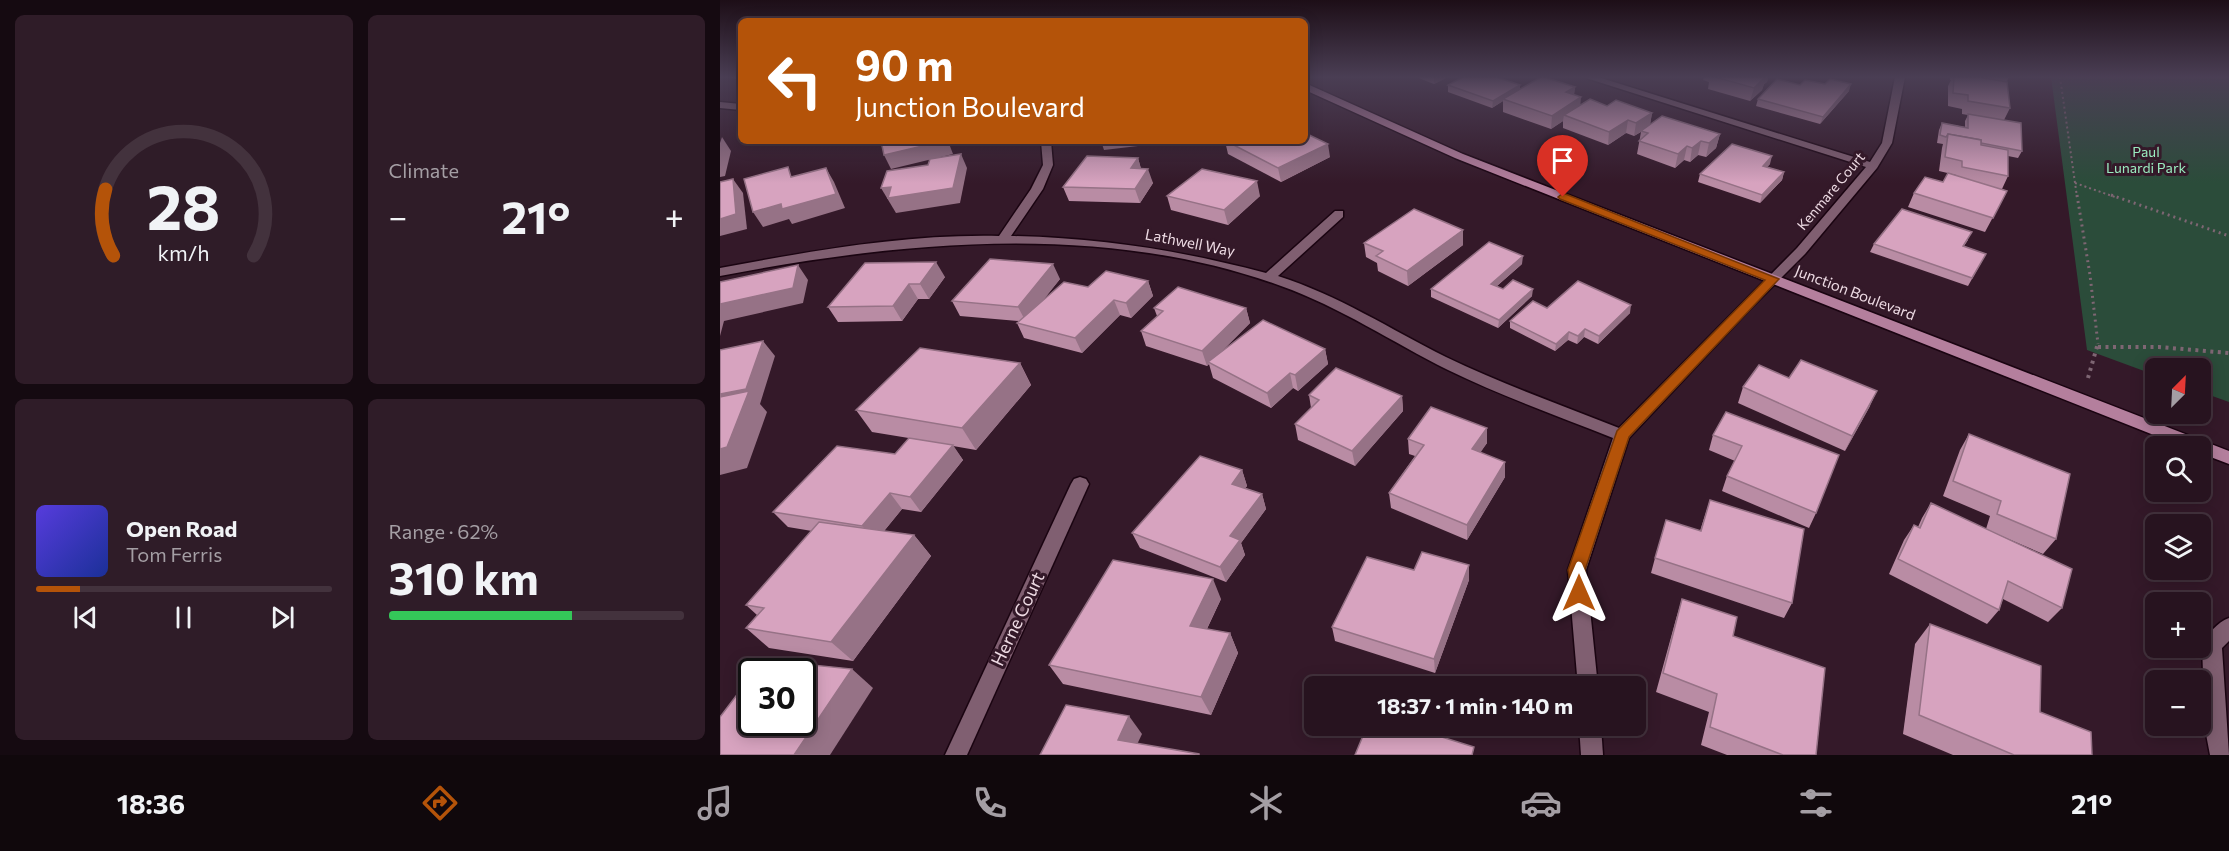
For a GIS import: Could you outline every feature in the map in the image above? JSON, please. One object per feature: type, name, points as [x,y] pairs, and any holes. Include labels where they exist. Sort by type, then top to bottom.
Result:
[{"type":"main road","name":"Junction Boulevard","points":[[1363,112],[1459,156],[2229,458]]},
{"type":"street","points":[[1701,112],[1873,166]]},
{"type":"street","name":"Kenmare Court","points":[[1622,435],[1801,251],[1873,166],[1887,143],[1893,112]]},
{"type":"street","points":[[1003,239],[1037,189],[1048,165],[1046,144]]},
{"type":"street","points":[[1269,277],[1339,214]]},
{"type":"street","name":"Lathwell Way","points":[[720,272],[778,260],[863,248],[1003,239],[1140,249],[1203,260],[1269,277],[1328,300],[1434,358],[1622,435]]},
{"type":"street","points":[[1587,676],[1576,570],[1622,435]]},
{"type":"street","name":"Herne Court","points":[[956,755],[1080,484]]},
{"type":"street","points":[[2221,755],[2216,729],[2212,645],[2229,627]]},
{"type":"street","points":[[1591,736],[1592,755]]},
{"type":"path","points":[[2065,112],[2090,275],[2098,347],[2081,400]]},
{"type":"path","points":[[2075,183],[2229,236]]},
{"type":"path","points":[[2098,347],[2159,347],[2229,353]]},
{"type":"green space","name":"Paul Lunardi Park","points":[[2056,112],[2229,112],[2229,402],[2211,396],[2211,358],[2145,358],[2145,371],[2087,350]]},
{"type":"building","points":[[1541,112],[1558,112],[1552,116]]},
{"type":"building","points":[[1568,112],[1652,113],[1636,123],[1628,120],[1609,132],[1564,115]]},
{"type":"building","points":[[1806,112],[1827,112],[1823,117]]},
{"type":"building","points":[[1968,114],[2021,123],[2022,151],[1981,143],[1981,140],[1948,134],[1946,137],[1940,135],[1942,123],[1968,128]]},
{"type":"building","points":[[1662,116],[1720,134],[1709,143],[1701,141],[1692,148],[1687,146],[1678,154],[1639,141],[1648,133],[1641,131]]},
{"type":"building","points":[[1308,134],[1328,144],[1278,168],[1232,144],[1308,144]]},
{"type":"building","points":[[1948,134],[1981,140],[1981,145],[2008,150],[2008,176],[1962,167],[1962,161],[1945,157]]},
{"type":"building","points":[[882,144],[931,144],[884,155]]},
{"type":"building","points":[[1732,144],[1772,156],[1763,166],[1784,172],[1762,195],[1700,174]]},
{"type":"building","points":[[961,154],[953,188],[888,198],[891,187],[881,188],[887,171],[928,165],[930,159]]},
{"type":"building","points":[[1087,156],[1138,158],[1131,168],[1148,169],[1135,189],[1063,187]]},
{"type":"building","points":[[788,167],[791,177],[826,168],[836,194],[782,209],[781,204],[753,212],[744,179]]},
{"type":"building","points":[[1202,169],[1257,181],[1224,210],[1167,196]]},
{"type":"building","points":[[1948,173],[2007,191],[1993,218],[1914,193],[1925,177],[1943,182]]},
{"type":"building","points":[[733,179],[736,214],[720,219],[720,182]]},
{"type":"building","points":[[1414,209],[1463,230],[1407,271],[1376,256],[1383,251],[1364,243]]},
{"type":"building","points":[[1902,209],[1972,232],[1963,246],[1986,254],[1972,278],[1874,244]]},
{"type":"building","points":[[1489,242],[1523,256],[1491,284],[1503,289],[1513,280],[1533,289],[1499,320],[1431,289]]},
{"type":"building","points":[[990,259],[1053,264],[1018,307],[952,301]]},
{"type":"building","points":[[936,262],[920,284],[909,284],[893,306],[828,307],[865,263]]},
{"type":"building","points":[[798,265],[793,288],[720,304],[720,282]]},
{"type":"building","points":[[1106,271],[1148,281],[1126,303],[1114,300],[1075,338],[1017,323],[1064,282],[1088,287]]},
{"type":"building","points":[[1578,281],[1631,305],[1599,336],[1585,329],[1578,336],[1569,332],[1556,344],[1510,321],[1533,301],[1547,308]]},
{"type":"building","points":[[1178,287],[1246,308],[1202,351],[1141,331],[1163,311],[1154,308]]},
{"type":"building","points":[[1263,320],[1325,349],[1295,375],[1290,373],[1267,393],[1208,362]]},
{"type":"building","points":[[763,341],[746,389],[720,394],[720,350]]},
{"type":"building","points":[[920,348],[1020,363],[962,428],[856,410]]},
{"type":"building","points":[[1801,360],[1877,391],[1852,436],[1743,387],[1759,365],[1789,378]]},
{"type":"building","points":[[1336,368],[1402,396],[1352,451],[1295,424],[1319,400],[1309,395]]},
{"type":"building","points":[[749,391],[727,447],[720,449],[720,397]]},
{"type":"building","points":[[1431,407],[1487,428],[1472,449],[1505,462],[1467,525],[1389,493],[1424,445],[1408,439]]},
{"type":"building","points":[[1726,412],[1839,455],[1816,513],[1727,476],[1742,446],[1713,435]]},
{"type":"building","points":[[1969,434],[2070,474],[2056,539],[1997,514],[2001,501],[1953,481]]},
{"type":"building","points":[[909,438],[953,445],[910,497],[890,493],[862,526],[773,512],[837,446],[895,454]]},
{"type":"building","points":[[1200,456],[1242,470],[1232,484],[1262,494],[1230,536],[1240,540],[1220,567],[1132,533]]},
{"type":"building","points":[[1710,500],[1804,529],[1792,603],[1655,558],[1666,520],[1701,531]]},
{"type":"building","points":[[1931,503],[2072,569],[2062,608],[2008,581],[1999,610],[1898,559],[1914,525],[1920,528]]},
{"type":"building","points":[[819,522],[914,535],[831,642],[746,628],[764,608],[746,605]]},
{"type":"building","points":[[1422,552],[1469,565],[1434,659],[1332,627],[1367,557],[1414,570]]},
{"type":"building","points":[[1113,560],[1213,579],[1190,626],[1230,633],[1201,697],[1049,665]]},
{"type":"building","points":[[1682,599],[1737,617],[1733,636],[1825,668],[1816,755],[1783,755],[1710,727],[1717,694],[1663,673]]},
{"type":"building","points":[[1930,624],[2041,666],[2040,712],[2091,732],[2092,755],[2014,755],[1919,715]]},
{"type":"building","points":[[816,665],[852,669],[816,722]]},
{"type":"building","points":[[738,693],[738,736],[807,736],[794,755],[720,755],[720,717]]},
{"type":"building","points":[[1066,705],[1129,716],[1118,740],[1199,755],[1040,755]]},
{"type":"building","points":[[1363,736],[1439,736],[1474,747],[1472,755],[1355,755]]},
{"type":"route","points":[[1563,197],[1773,279],[1622,435],[1576,570],[1579,593]]}]
